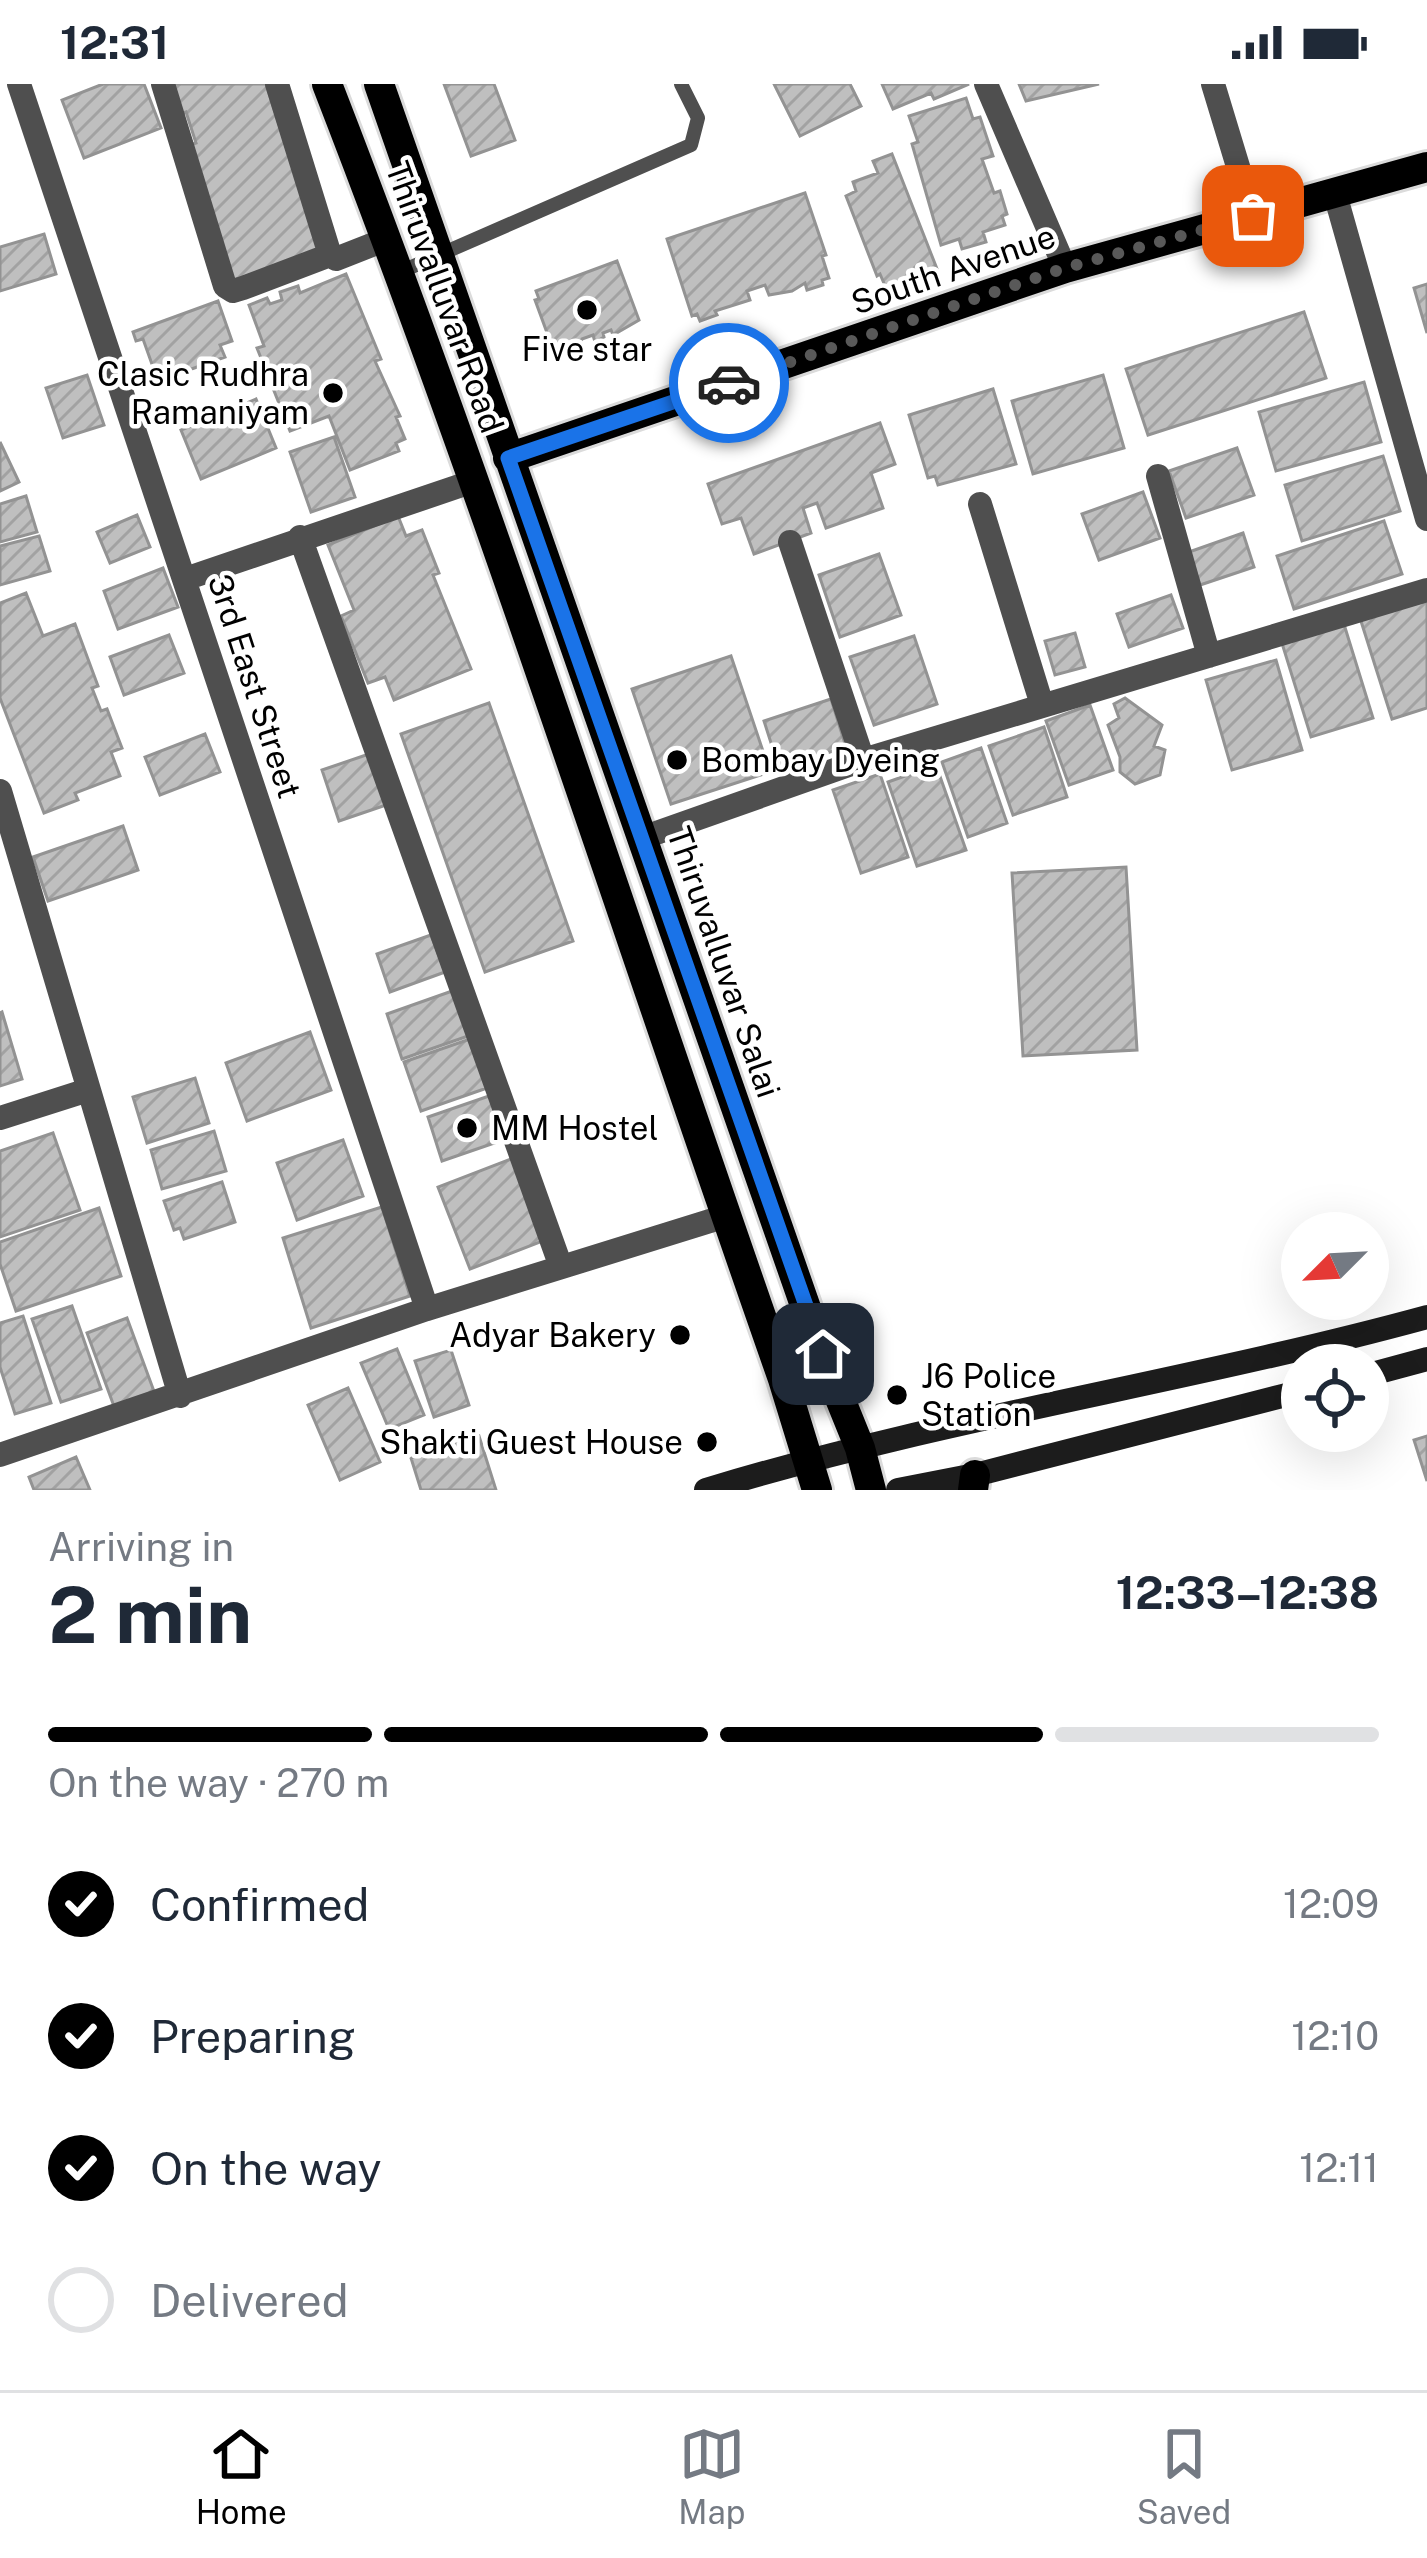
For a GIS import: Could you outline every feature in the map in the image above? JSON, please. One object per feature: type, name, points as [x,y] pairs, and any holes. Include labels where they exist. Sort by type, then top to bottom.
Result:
[{"type":"main road","name":"Thiruvalluvar Road","points":[[327,84],[474,481],[817,1490]]},
{"type":"main road","name":"Thiruvalluvar Road","points":[[379,84],[508,458]]},
{"type":"main road","name":"South Avenue","points":[[508,458],[1065,268],[1427,167]]},
{"type":"main road","name":"Thiruvalluvar Salai","points":[[508,458],[872,1490]]},
{"type":"main road","points":[[706,1490],[808,1459],[1321,1346],[1427,1317]]},
{"type":"main road","points":[[1389,1370],[1427,1360]]},
{"type":"main road","points":[[898,1490],[974,1483],[1281,1397]]},
{"type":"street","name":"3rd East Street","points":[[19,84],[427,1309]]},
{"type":"street","points":[[163,84],[225,286],[233,291],[330,255]]},
{"type":"street","points":[[277,84],[330,255],[344,258],[387,239]]},
{"type":"street","points":[[986,84],[1065,268]]},
{"type":"street","points":[[1213,84],[1253,216]]},
{"type":"street","points":[[1335,194],[1427,518]]},
{"type":"street","points":[[1158,476],[1209,656]]},
{"type":"street","points":[[185,579],[474,481]]},
{"type":"street","points":[[980,504],[1042,705]]},
{"type":"street","points":[[300,537],[561,1267]]},
{"type":"street","points":[[790,542],[862,760]]},
{"type":"street","points":[[642,838],[862,760],[1427,590]]},
{"type":"street","points":[[0,791],[180,1396]]},
{"type":"street","points":[[0,1118],[88,1090]]},
{"type":"street","points":[[0,1455],[427,1309],[726,1216]]},
{"type":"lane","points":[[400,272],[691,145],[698,118],[681,84]]},
{"type":"building","points":[[103,84],[144,84],[161,128],[84,158],[62,100]]},
{"type":"building","points":[[168,84],[266,84],[320,252],[231,281],[187,146],[196,143],[186,112],[177,115]]},
{"type":"building","points":[[444,84],[494,84],[515,140],[471,156]]},
{"type":"building","points":[[774,84],[850,84],[861,106],[800,136]]},
{"type":"building","points":[[882,84],[969,84],[893,109]]},
{"type":"building","points":[[1019,84],[1099,84],[1026,101]]},
{"type":"building","points":[[966,98],[973,119],[980,117],[993,156],[982,159],[1007,214],[1002,216],[1005,225],[983,232],[986,242],[962,249],[959,239],[941,245],[912,144],[918,142],[909,116]]},
{"type":"building","points":[[892,154],[939,274],[886,288],[846,196],[856,191],[853,182],[878,173],[873,161]]},
{"type":"building","points":[[805,193],[826,255],[822,256],[829,278],[822,280],[823,285],[807,290],[805,283],[769,295],[765,285],[747,291],[750,300],[715,311],[717,315],[700,321],[697,314],[692,316],[667,239]]},
{"type":"building","points":[[44,234],[56,274],[0,291],[0,247]]},
{"type":"building","name":"Five star","points":[[617,261],[639,320],[613,335],[611,330],[603,333],[595,342],[593,335],[582,339],[579,348],[569,351],[567,344],[553,349],[536,291]]},
{"type":"building","name":"Clasic Rudhra Ramaniyam","points":[[346,274],[381,359],[375,361],[405,439],[396,443],[399,451],[350,470],[329,416],[290,431],[257,348],[264,346],[249,305],[267,298],[270,304],[282,300],[280,292],[298,286],[300,293]]},
{"type":"building","points":[[1427,284],[1427,333],[1414,288]]},
{"type":"building","points":[[218,301],[232,341],[220,345],[225,357],[158,381],[143,339],[136,341],[133,332]]},
{"type":"building","points":[[1304,312],[1326,378],[1148,435],[1126,369]]},
{"type":"building","points":[[87,375],[104,425],[63,438],[46,388]]},
{"type":"building","points":[[1103,375],[1124,448],[1033,474],[1012,401]]},
{"type":"building","points":[[1364,382],[1381,442],[1276,471],[1259,412]]},
{"type":"building","points":[[993,389],[1016,464],[938,485],[935,476],[928,478],[909,415]]},
{"type":"building","points":[[256,399],[276,448],[201,479],[181,430]]},
{"type":"building","points":[[880,423],[895,464],[871,473],[883,508],[826,528],[817,503],[803,508],[811,533],[754,554],[741,518],[722,524],[708,484]]},
{"type":"building","points":[[334,437],[355,497],[311,512],[290,452]]},
{"type":"building","points":[[0,442],[19,482],[0,491]]},
{"type":"building","points":[[1237,448],[1254,495],[1186,518],[1169,471]]},
{"type":"building","points":[[1383,456],[1400,511],[1302,541],[1285,485]]},
{"type":"building","points":[[1143,492],[1160,538],[1099,560],[1082,514]]},
{"type":"building","points":[[26,496],[37,532],[0,542],[0,504]]},
{"type":"building","points":[[137,515],[150,547],[110,563],[97,532]]},
{"type":"building","points":[[398,516],[406,536],[422,530],[439,573],[433,575],[471,669],[394,700],[385,677],[368,683],[341,616],[354,610],[328,545]]},
{"type":"building","points":[[1384,521],[1402,574],[1294,609],[1277,556]]},
{"type":"building","points":[[1243,533],[1254,567],[1200,585],[1189,552]]},
{"type":"building","points":[[39,536],[50,571],[0,585],[0,546]]},
{"type":"building","points":[[879,554],[901,615],[840,637],[819,575]]},
{"type":"building","points":[[163,568],[178,607],[118,629],[104,591]]},
{"type":"building","points":[[26,593],[43,636],[75,624],[98,686],[92,688],[101,711],[107,709],[122,748],[111,752],[120,776],[75,793],[78,800],[44,813],[0,698],[0,603]]},
{"type":"building","points":[[1171,595],[1183,628],[1129,647],[1117,614]]},
{"type":"building","points":[[1427,601],[1427,708],[1392,719],[1360,618]]},
{"type":"building","points":[[1343,621],[1373,718],[1311,737],[1281,640]]},
{"type":"building","points":[[1075,633],[1085,667],[1055,675],[1045,641]]},
{"type":"building","points":[[169,635],[184,673],[124,695],[110,657]]},
{"type":"building","points":[[914,636],[937,704],[874,725],[850,657]]},
{"type":"building","points":[[731,656],[770,772],[671,804],[632,689]]},
{"type":"building","points":[[1276,660],[1302,750],[1232,770],[1206,680]]},
{"type":"building","points":[[1125,698],[1162,725],[1154,746],[1165,750],[1160,775],[1135,784],[1120,772],[1120,757],[1108,725],[1119,718],[1114,704]]},
{"type":"building","points":[[831,699],[846,747],[779,768],[764,721]]},
{"type":"building","points":[[489,703],[573,941],[485,972],[401,734]]},
{"type":"building","points":[[1090,705],[1113,770],[1069,785],[1046,721]]},
{"type":"building","points":[[1044,727],[1067,797],[1013,815],[989,746]]},
{"type":"building","points":[[205,734],[220,772],[160,795],[145,757]]},
{"type":"building","points":[[981,748],[1007,823],[968,837],[942,762]]},
{"type":"building","points":[[372,753],[389,804],[339,821],[322,770]]},
{"type":"building","points":[[936,765],[966,850],[917,866],[888,782]]},
{"type":"building","points":[[880,774],[908,857],[861,873],[833,790]]},
{"type":"building","points":[[123,826],[138,870],[48,901],[33,857]]},
{"type":"building","points":[[1126,867],[1137,1050],[1023,1056],[1012,873]]},
{"type":"building","points":[[431,935],[445,972],[390,992],[377,954]]},
{"type":"building","points":[[455,990],[471,1035],[402,1059],[387,1014]]},
{"type":"building","points":[[0,1013],[22,1079],[0,1086]]},
{"type":"building","points":[[310,1032],[331,1090],[247,1121],[226,1063]]},
{"type":"building","points":[[470,1039],[487,1088],[421,1111],[404,1062]]},
{"type":"building","points":[[195,1078],[209,1123],[147,1143],[133,1097]]},
{"type":"building","name":"MM Hostel","points":[[492,1095],[506,1139],[442,1161],[428,1117]]},
{"type":"building","points":[[214,1131],[226,1171],[162,1189],[151,1150]]},
{"type":"building","points":[[53,1133],[80,1210],[0,1237],[0,1151]]},
{"type":"building","points":[[343,1140],[363,1196],[297,1220],[277,1163]]},
{"type":"building","points":[[516,1157],[548,1239],[470,1269],[438,1187]]},
{"type":"building","points":[[222,1182],[235,1222],[184,1239],[180,1228],[174,1230],[164,1201]]},
{"type":"building","points":[[382,1207],[410,1296],[311,1328],[283,1238]]},
{"type":"building","points":[[99,1208],[121,1276],[16,1311],[0,1264],[0,1242]]},
{"type":"building","points":[[72,1306],[101,1389],[61,1402],[32,1319]]},
{"type":"building","points":[[23,1316],[51,1403],[15,1414],[0,1367],[0,1323]]},
{"type":"building","points":[[127,1318],[155,1394],[115,1409],[87,1333]]},
{"type":"building","points":[[397,1349],[424,1415],[389,1429],[361,1363]]},
{"type":"building","points":[[451,1350],[469,1405],[434,1417],[415,1361]]},
{"type":"building","points":[[348,1388],[380,1462],[340,1480],[308,1405]]},
{"type":"building","points":[[479,1436],[496,1490],[421,1490],[411,1458]]},
{"type":"building","points":[[1427,1436],[1427,1481],[1414,1440]]},
{"type":"building","points":[[76,1457],[90,1490],[34,1490],[29,1477]]},
{"type":"way so far","points":[[729,383],[1065,268],[1253,216]]},
{"type":"place","name":"Five star","points":[[587,310]]},
{"type":"place","name":"Clasic Rudhra Ramaniyam","points":[[333,393]]},
{"type":"place","name":"Bombay Dyeing","points":[[677,760]]},
{"type":"place","name":"MM Hostel","points":[[467,1128]]},
{"type":"place","name":"Adyar Bakery","points":[[680,1335]]},
{"type":"place","name":"J6 Police Station","points":[[897,1395]]},
{"type":"place","name":"Shakti Guest House","points":[[707,1442]]},
{"type":"route","points":[[729,383],[508,458],[823,1354]]}]
